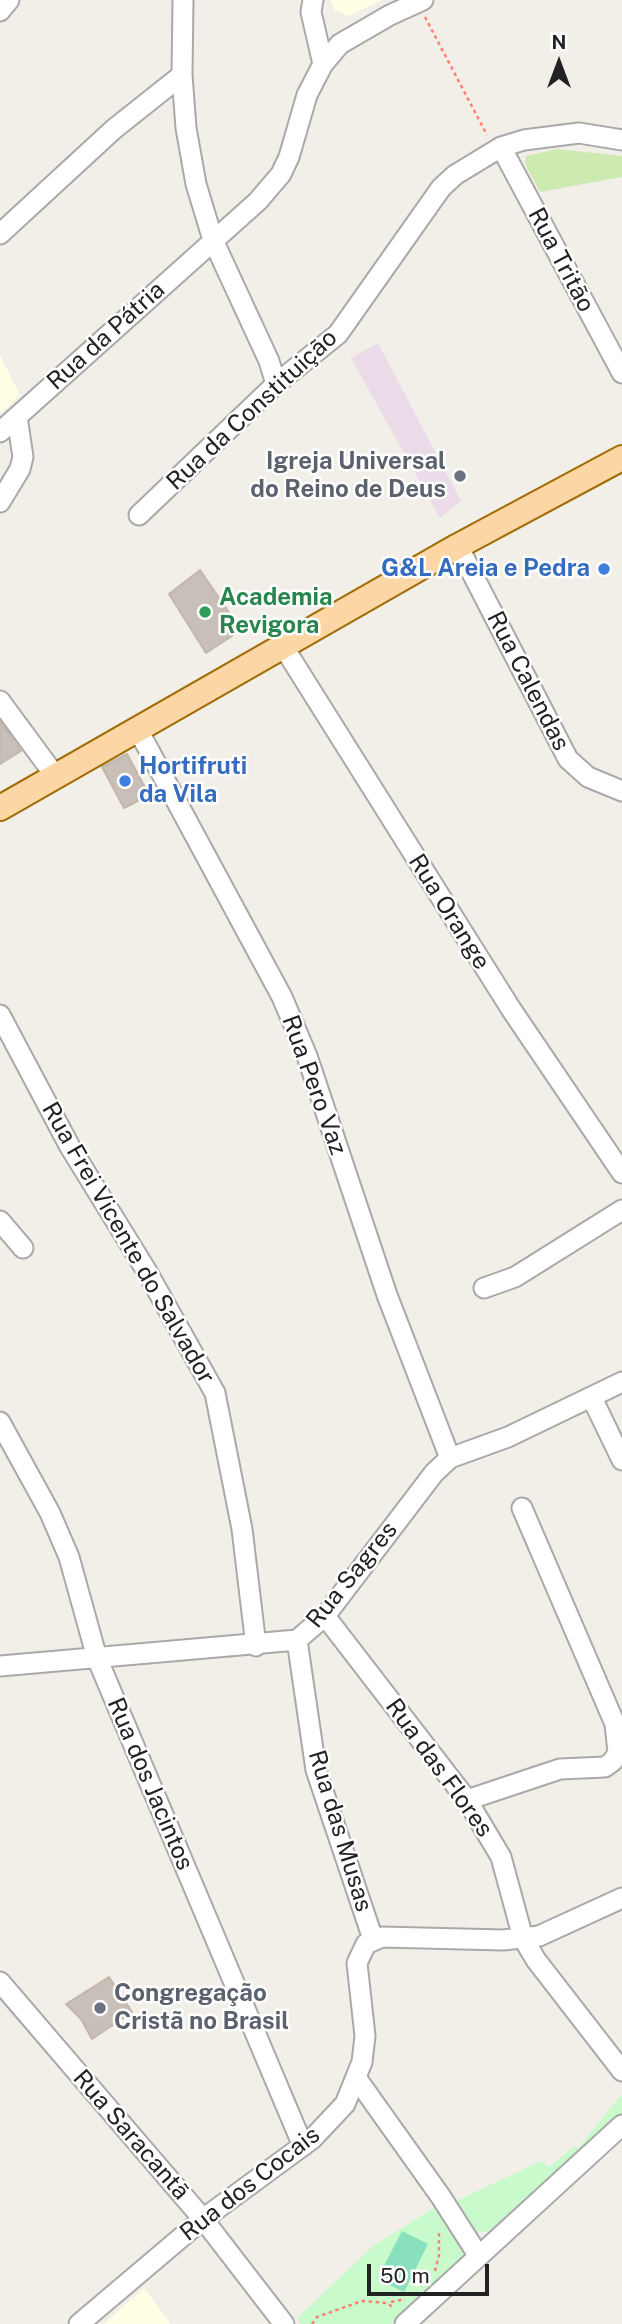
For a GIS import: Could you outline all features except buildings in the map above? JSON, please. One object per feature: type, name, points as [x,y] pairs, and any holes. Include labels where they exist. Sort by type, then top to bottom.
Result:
[{"type":"main road","points":[[0,808],[458,546],[622,458]]},
{"type":"street","points":[[0,11],[9,0]]},
{"type":"street","points":[[183,0],[182,75],[186,128],[196,184],[213,240],[269,361],[276,384]]},
{"type":"street","points":[[313,0],[311,12],[323,64]]},
{"type":"street","name":"Rua da Pátria","points":[[0,432],[258,201],[281,174],[289,157],[307,95],[323,64],[340,44],[357,32],[420,1]]},
{"type":"street","points":[[0,234],[114,129],[182,75]]},
{"type":"street","name":"Rua da Constituição","points":[[139,515],[276,384],[338,334],[441,188],[470,164],[498,149],[524,140],[579,133],[622,140]]},
{"type":"street","name":"Rua Tritão","points":[[498,149],[622,373]]},
{"type":"street","points":[[0,502],[20,469],[23,457],[17,418]]},
{"type":"street","name":"Rua Calendas","points":[[458,546],[568,759],[588,778],[622,791]]},
{"type":"street","name":"Rua Orange","points":[[284,646],[511,1009],[622,1173]]},
{"type":"street","points":[[0,701],[56,777]]},
{"type":"street","name":"Rua Pero Vaz","points":[[138,730],[282,997],[302,1044],[387,1295],[450,1458]]},
{"type":"street","name":"Rua Frei Vicente do Salvador","points":[[0,1015],[70,1147],[146,1270],[215,1393],[242,1529],[256,1646]]},
{"type":"street","points":[[484,1288],[515,1277],[622,1210]]},
{"type":"street","points":[[0,1221],[23,1248]]},
{"type":"street","name":"Rua Sagres","points":[[0,1666],[256,1646],[297,1640],[325,1616],[434,1473],[450,1458],[508,1437],[622,1382]]},
{"type":"street","points":[[592,1398],[622,1460]]},
{"type":"street","name":"Rua dos Jacintos","points":[[0,1422],[50,1513],[69,1557],[97,1658],[303,2146]]},
{"type":"street","points":[[467,1800],[560,1769],[618,1768],[615,1724],[522,1508]]},
{"type":"street","name":"Rua das Flores","points":[[325,1616],[467,1800],[501,1857],[523,1938],[536,1960],[622,2071]]},
{"type":"street","name":"Rua das Musas","points":[[297,1640],[316,1770],[373,1939]]},
{"type":"street","points":[[373,1939],[523,1938],[557,1930],[622,1898]]},
{"type":"street","name":"Rua dos Cocais","points":[[79,2324],[203,2219],[303,2146],[345,2104],[357,2079],[365,2036],[357,1963],[360,1952],[373,1939]]},
{"type":"street","name":"Rua Saracantã","points":[[0,1982],[203,2219],[285,2324]]},
{"type":"street","points":[[357,2079],[441,2197],[478,2255]]},
{"type":"street","points":[[399,2319],[478,2255],[622,2125]]},
{"type":"path","points":[[420,1],[498,149]]},
{"type":"path","points":[[434,2274],[439,2255],[437,2220]]},
{"type":"path","points":[[312,2324],[317,2317],[362,2301],[393,2305],[399,2319]]},
{"type":"shaded area","points":[[330,0],[382,0],[349,16],[334,10]]},
{"type":"shaded area","points":[[378,343],[461,501],[440,518],[351,358]]},
{"type":"shaded area","points":[[0,355],[20,395],[0,414]]},
{"type":"shaded area","points":[[144,2288],[171,2324],[104,2324],[106,2322]]},
{"type":"green space","points":[[557,149],[622,156],[622,177],[540,192],[525,164],[526,156]]},
{"type":"green space","points":[[622,2094],[622,2116],[489,2231],[476,2233],[454,2202],[541,2161],[549,2167],[575,2146],[578,2148]]},
{"type":"green space","points":[[435,2207],[468,2254],[391,2324],[301,2324],[297,2318],[372,2247]]},
{"type":"green space","points":[[402,2231],[428,2244],[404,2292],[377,2279]]},
{"type":"place","name":"Igreja Universal do Reino de Deus","points":[[460,476]]},
{"type":"place","name":"G&L Areia e Pedra","points":[[604,569]]},
{"type":"place","name":"Academia Revigora","points":[[205,612]]},
{"type":"place","name":"Hortifruti da Vila","points":[[125,781]]},
{"type":"place","name":"Congregação Cristã no Brasil","points":[[100,2008]]}]
